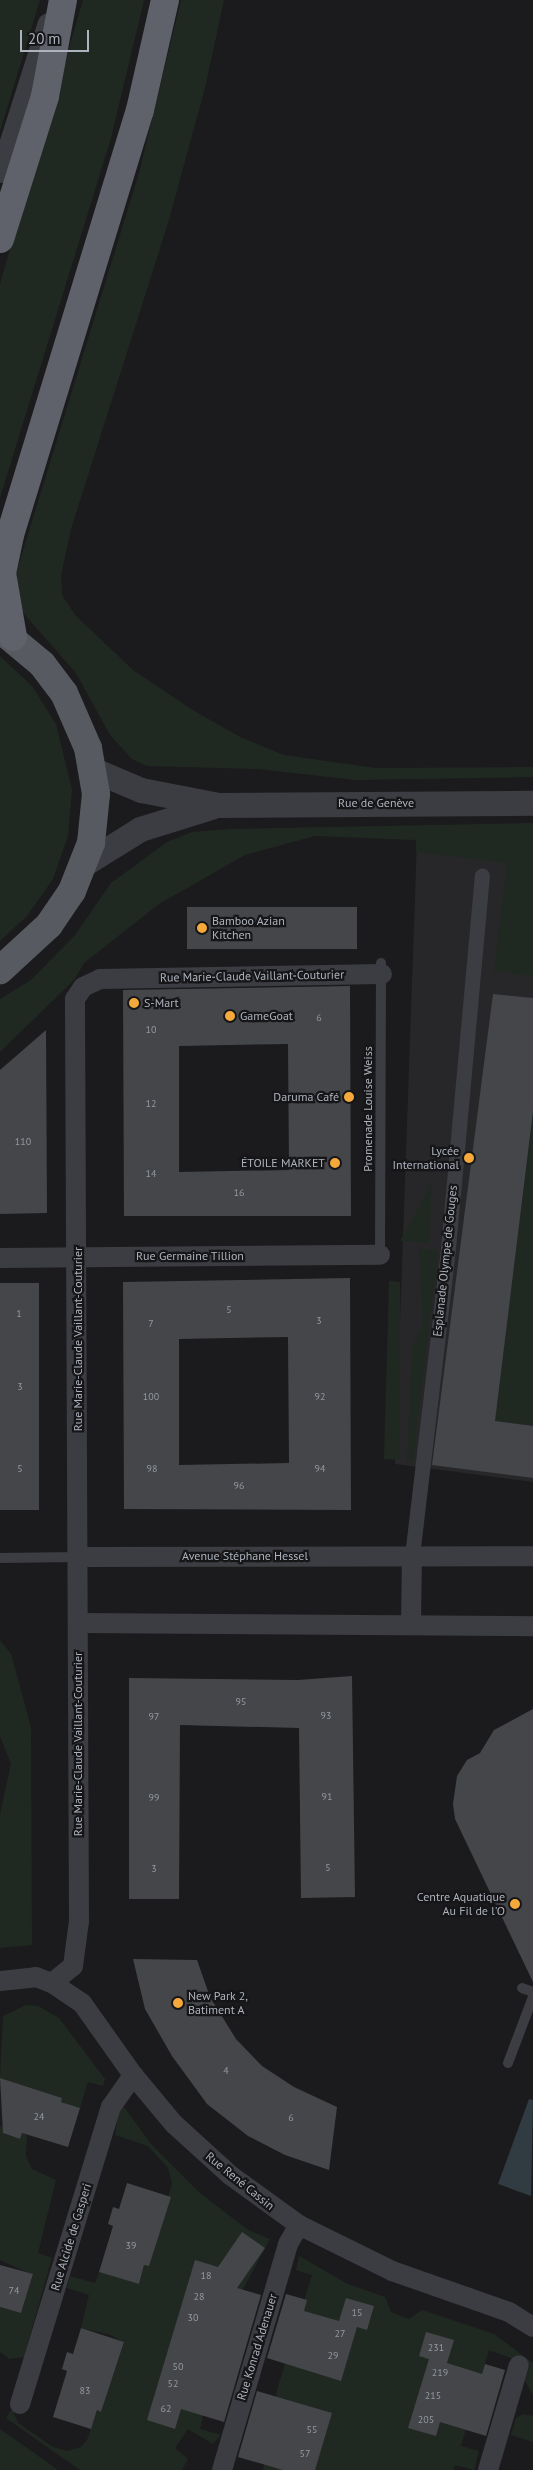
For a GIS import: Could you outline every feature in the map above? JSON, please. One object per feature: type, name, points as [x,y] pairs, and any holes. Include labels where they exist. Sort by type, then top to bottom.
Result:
[{"type":"highway","points":[[0,239],[45,96],[62,0]]},
{"type":"highway","points":[[7,633],[2,573],[10,535],[140,110],[165,0]]},
{"type":"main road","points":[[0,970],[55,918],[84,864],[95,818],[94,770],[78,719],[64,693],[42,664],[7,633]]},
{"type":"street","points":[[0,173],[56,0]]},
{"type":"street","name":"Rue de Genève","points":[[94,770],[141,790],[218,805],[533,803]]},
{"type":"street","name":"Rue de Genève","points":[[84,864],[140,829],[218,805]]},
{"type":"street","name":"Esplanade Olympe de Gouges","points":[[412,1556],[448,1248],[482,876]]},
{"type":"street","name":"Rue Marie-Claude Vaillant-Couturier","points":[[52,1983],[73,1966],[78,1938],[75,998],[83,987],[100,979],[382,968]]},
{"type":"street","name":"Rue Germaine Tillion","points":[[0,1258],[380,1255]]},
{"type":"street","points":[[411,1625],[412,1556]]},
{"type":"street","name":"Avenue Stéphane Hessel","points":[[78,1557],[533,1556]]},
{"type":"street","points":[[78,1623],[533,1626]]},
{"type":"street","name":"Rue René Cassin","points":[[0,1981],[24,1976],[52,1983],[82,2003],[133,2075],[201,2149],[266,2203],[300,2225],[392,2271],[509,2312],[533,2327]]},
{"type":"street","name":"Rue Alcide de Gasperi","points":[[20,2404],[111,2107],[133,2075]]},
{"type":"street","name":"Rue Konrad Adenauer","points":[[222,2470],[288,2244],[300,2225]]},
{"type":"street","points":[[488,2470],[519,2365]]},
{"type":"lane","name":"Promenade Louise Weiss","points":[[380,1255],[382,968]]},
{"type":"lane","points":[[0,1558],[78,1557]]},
{"type":"lane","points":[[522,1988],[533,1992]]},
{"type":"lane","points":[[508,2063],[533,1997]]},
{"type":"shaded area","points":[[0,0],[40,0],[0,131]]},
{"type":"shaded area","points":[[83,0],[144,0],[111,138],[0,498],[0,284]]},
{"type":"shaded area","points":[[181,0],[224,0],[205,88],[168,223],[71,529],[61,575],[62,595],[75,615],[133,670],[191,709],[240,737],[284,755],[375,768],[533,767],[533,777],[356,780],[258,769],[147,766],[132,759],[110,735],[76,673],[18,607],[13,583],[139,173]]},
{"type":"shaded area","points":[[0,656],[32,686],[56,724],[72,790],[68,836],[53,879],[27,916],[0,941]]},
{"type":"shaded area","points":[[533,823],[533,976],[494,971],[507,863],[416,852],[416,840],[315,836],[245,855],[159,904],[84,963],[74,980],[0,1052],[0,999],[31,980],[75,935],[111,883],[167,842],[192,832],[231,829]]},
{"type":"shaded area","name":"Lycée International","points":[[533,831],[533,1482],[395,1464],[417,840]]},
{"type":"shaded area","points":[[533,1111],[533,1425],[495,1421]]},
{"type":"shaded area","points":[[432,1184],[429,1243],[400,1241]]},
{"type":"shaded area","points":[[419,1249],[438,1250],[413,1462],[407,1462],[412,1347],[423,1324]]},
{"type":"shaded area","points":[[389,1281],[400,1282],[400,1460],[384,1459]]},
{"type":"shaded area","points":[[0,1640],[11,1654],[31,1727],[32,1945],[0,1948],[0,1815],[11,1764],[0,1736]]},
{"type":"shaded area","points":[[26,2005],[38,2006],[59,2018],[105,2079],[103,2086],[88,2082],[80,2108],[61,2102],[62,2098],[0,2078],[3,2016]]},
{"type":"shaded area","points":[[529,2099],[533,2100],[531,2196],[498,2184]]},
{"type":"shaded area","points":[[124,2107],[151,2144],[200,2193],[248,2230],[270,2239],[243,2289],[203,2416],[200,2429],[221,2435],[213,2444],[188,2429],[175,2448],[188,2459],[182,2470],[80,2470],[6,2418],[12,2409],[18,2423],[53,2447],[67,2451],[81,2447],[87,2440],[97,2410],[101,2412],[124,2343],[111,2335],[81,2328],[89,2295],[67,2288],[70,2276],[95,2283],[99,2272],[139,2284],[144,2265],[149,2266],[172,2183],[168,2168],[148,2146],[115,2135],[118,2113]]},
{"type":"shaded area","points":[[0,2126],[5,2127],[4,2134],[20,2139],[22,2133],[27,2135],[26,2156],[32,2169],[56,2180],[38,2253],[52,2258],[24,2357],[9,2359],[0,2352],[0,2307],[21,2313],[33,2275],[0,2260]]},
{"type":"shaded area","points":[[299,2256],[348,2284],[385,2297],[391,2312],[409,2319],[422,2310],[494,2334],[533,2363],[533,2395],[525,2381],[530,2365],[489,2350],[461,2446],[479,2451],[474,2470],[455,2465],[453,2470],[263,2470],[277,2390],[312,2275],[296,2270]]},
{"type":"shaded area","points":[[523,2414],[533,2416],[533,2442],[511,2435],[516,2418]]},
{"type":"shaded area","points":[[0,2429],[13,2438],[58,2470],[0,2470]]},
{"type":"building","points":[[187,907],[357,907],[357,949],[187,949]]},
{"type":"building","points":[[350,986],[351,1216],[124,1216],[123,990]],"holes":[[[288,1044],[289,1170],[179,1172],[179,1046]]]},
{"type":"building","points":[[493,994],[533,998],[533,1111],[495,1421],[533,1426],[533,1478],[432,1465]]},
{"type":"building","points":[[46,1030],[47,1213],[0,1214],[0,1070]]},
{"type":"building","points":[[350,1278],[351,1510],[124,1509],[123,1282]],"holes":[[[288,1337],[289,1463],[179,1465],[179,1339]]]},
{"type":"building","points":[[0,1283],[39,1283],[39,1510],[0,1510]]},
{"type":"building","points":[[352,1676],[355,1897],[301,1898],[299,1728],[180,1725],[179,1899],[129,1899],[129,1678],[298,1680]]},
{"type":"building","name":"Centre Aquatique Au Fil de l'O","points":[[533,1709],[533,1982],[455,1819],[453,1804],[457,1776],[467,1760],[480,1753],[494,1730]]},
{"type":"building","points":[[133,1959],[197,1960],[210,1997],[236,2039],[262,2066],[294,2087],[337,2107],[329,2170],[285,2155],[248,2136],[207,2104],[172,2056],[145,2009]]},
{"type":"building","points":[[0,2078],[62,2098],[61,2102],[80,2108],[68,2147],[22,2133],[20,2139],[3,2133]]},
{"type":"building","points":[[127,2183],[171,2197],[149,2266],[144,2265],[139,2284],[99,2272],[113,2226],[108,2224],[113,2207],[119,2209]]},
{"type":"building","points":[[242,2232],[265,2248],[237,2288],[261,2295],[224,2422],[181,2409],[175,2429],[147,2420],[195,2260],[218,2267]]},
{"type":"building","points":[[0,2265],[33,2274],[21,2313],[0,2307]]},
{"type":"building","points":[[286,2294],[307,2300],[304,2311],[339,2321],[346,2298],[374,2306],[367,2330],[357,2327],[341,2381],[267,2358]]},
{"type":"building","points":[[81,2328],[124,2342],[101,2412],[97,2410],[91,2429],[53,2417],[67,2371],[62,2369],[67,2352],[73,2354]]},
{"type":"building","points":[[426,2332],[454,2340],[447,2363],[482,2374],[485,2364],[505,2370],[486,2436],[440,2422],[436,2436],[408,2428],[429,2359],[419,2356]]},
{"type":"building","points":[[257,2391],[332,2413],[315,2470],[283,2470],[238,2457]]},
{"type":"place","name":"Bamboo Azian Kitchen","points":[[202,928]]},
{"type":"place","name":"S-Mart","points":[[134,1003]]},
{"type":"place","name":"GameGoat","points":[[230,1016]]},
{"type":"place","name":"Daruma Café","points":[[349,1097]]},
{"type":"place","name":"Lycée International","points":[[469,1158]]},
{"type":"place","name":"ÉTOILE MARKET","points":[[335,1163]]},
{"type":"place","name":"Centre Aquatique Au Fil de l'O","points":[[515,1904]]},
{"type":"place","name":"New Park 2, Batiment A","points":[[178,2003]]}]
